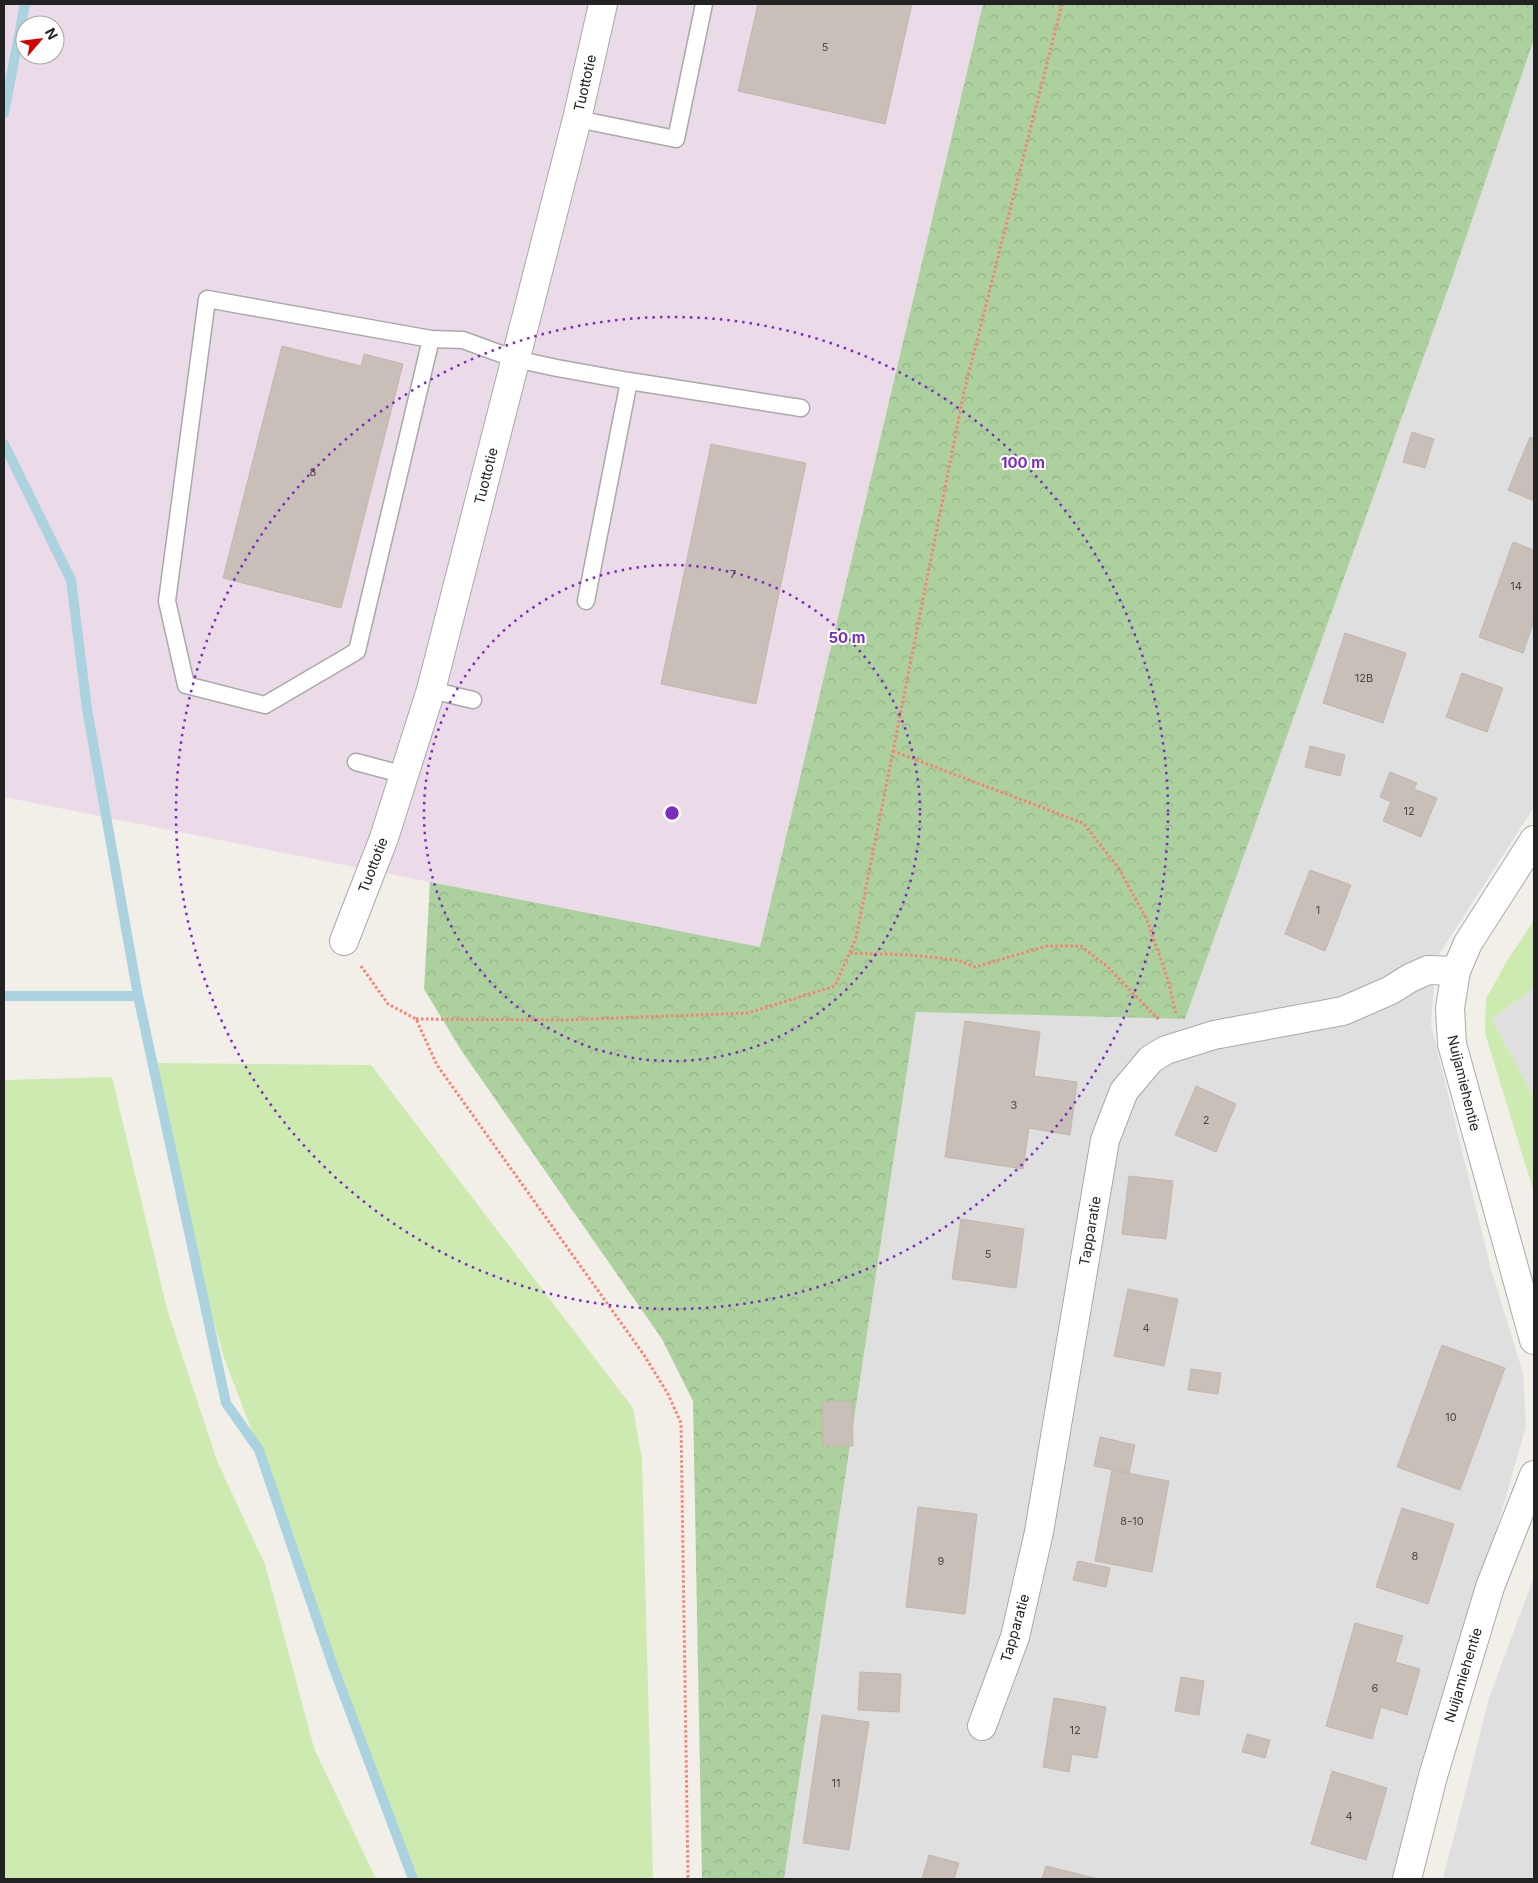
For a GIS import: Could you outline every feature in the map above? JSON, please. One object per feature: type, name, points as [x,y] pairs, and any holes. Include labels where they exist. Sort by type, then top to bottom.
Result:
[{"type":"street","name":"Tuottotie","points":[[344,941],[384,838],[431,690],[516,359],[603,4]]},
{"type":"street","name":"Nuijamiehentie","points":[[1534,840],[1468,943],[1456,971],[1450,1008],[1452,1044],[1534,1340]]},
{"type":"street","name":"Tapparatie","points":[[982,1726],[1015,1637],[1039,1532],[1106,1140],[1124,1091],[1151,1059],[1166,1050],[1214,1035],[1343,1011],[1391,990],[1410,978],[1428,970],[1456,971]]},
{"type":"street","name":"Nuijamiehentie","points":[[1407,1879],[1433,1776],[1490,1587],[1534,1475]]},
{"type":"lane","points":[[576,119],[676,139],[704,4]]},
{"type":"lane","points":[[431,339],[358,651],[265,706],[186,685],[167,601],[207,299],[431,339],[463,340],[516,359],[629,381],[800,408]]},
{"type":"lane","points":[[586,601],[629,381]]},
{"type":"lane","points":[[431,690],[473,700]]},
{"type":"lane","points":[[356,762],[405,775]]},
{"type":"path","points":[[344,941],[388,1004],[416,1019],[563,1020],[748,1013],[835,986],[856,938],[964,392],[1062,4]]},
{"type":"path","points":[[893,750],[1083,823],[1118,867],[1147,920],[1168,980],[1183,1044]]},
{"type":"path","points":[[850,952],[958,960],[975,967],[1047,946],[1081,946],[1108,967],[1183,1044]]},
{"type":"path","points":[[416,1019],[437,1065],[644,1355],[668,1394],[681,1423],[688,1879]]},
{"type":"shaded area","points":[[4,4],[983,4],[760,948],[4,797]]},
{"type":"shaded area","points":[[1534,39],[1534,807],[1436,959],[1431,1025],[1491,1269],[1523,1373],[1526,1426],[1397,1879],[784,1879],[916,1012],[1185,1019]]},
{"type":"shaded area","points":[[1534,988],[1534,1098],[1492,1019]]},
{"type":"shaded area","points":[[1534,1577],[1534,1879],[1443,1879],[1490,1695]]},
{"type":"green space","points":[[983,4],[1534,4],[1534,39],[1452,278],[1185,1019],[916,1012],[784,1879],[702,1879],[693,1401],[662,1339],[461,1050],[424,989],[430,882],[760,947]]},
{"type":"green space","points":[[1534,920],[1534,988],[1492,1019],[1534,1098],[1534,1193],[1485,1033],[1486,999],[1505,964]]},
{"type":"green space","points":[[158,1063],[371,1065],[633,1408],[642,1459],[653,1879],[415,1879],[351,1722],[287,1523],[224,1358],[174,1181]]},
{"type":"green space","points":[[112,1077],[167,1309],[217,1461],[265,1564],[314,1748],[376,1879],[4,1879],[4,1080]]},
{"type":"building","points":[[758,4],[912,4],[885,124],[738,91]]},
{"type":"building","points":[[282,346],[361,366],[364,354],[403,364],[341,608],[223,578]]},
{"type":"building","points":[[1412,432],[1434,439],[1425,468],[1403,462]]},
{"type":"building","points":[[1530,437],[1534,439],[1534,501],[1508,490]]},
{"type":"building","points":[[711,444],[806,463],[756,704],[661,684]]},
{"type":"building","points":[[1513,542],[1534,550],[1534,621],[1523,653],[1479,637]]},
{"type":"building","points":[[1345,633],[1406,653],[1383,723],[1323,703]]},
{"type":"building","points":[[1462,673],[1503,688],[1487,732],[1446,717]]},
{"type":"building","points":[[1310,746],[1345,755],[1340,776],[1305,767]]},
{"type":"building","points":[[1390,772],[1417,783],[1414,789],[1437,798],[1421,837],[1383,821],[1391,802],[1380,797]]},
{"type":"building","points":[[1310,870],[1351,885],[1325,951],[1285,934]]},
{"type":"building","points":[[965,1021],[1040,1032],[1034,1076],[1077,1082],[1070,1135],[1029,1128],[1023,1169],[945,1157]]},
{"type":"building","points":[[1196,1086],[1236,1104],[1216,1152],[1175,1135]]},
{"type":"building","points":[[1129,1176],[1173,1181],[1166,1239],[1122,1234]]},
{"type":"building","points":[[961,1219],[1024,1229],[1016,1288],[952,1279]]},
{"type":"building","points":[[1128,1289],[1178,1299],[1164,1366],[1114,1356]]},
{"type":"building","points":[[1442,1345],[1505,1368],[1460,1490],[1397,1467]]},
{"type":"building","points":[[1191,1369],[1221,1373],[1218,1394],[1188,1390]]},
{"type":"building","points":[[852,1401],[853,1446],[823,1446],[822,1402]]},
{"type":"building","points":[[1100,1437],[1135,1445],[1129,1473],[1094,1466]]},
{"type":"building","points":[[1112,1470],[1169,1481],[1152,1572],[1095,1561]]},
{"type":"building","points":[[918,1507],[977,1514],[965,1614],[906,1607]]},
{"type":"building","points":[[1402,1508],[1454,1524],[1428,1604],[1376,1587]]},
{"type":"building","points":[[1078,1561],[1110,1568],[1106,1587],[1073,1580]]},
{"type":"building","points":[[1355,1623],[1403,1636],[1395,1662],[1420,1669],[1407,1715],[1381,1707],[1372,1739],[1326,1726]]},
{"type":"building","points":[[860,1672],[901,1674],[899,1712],[858,1710]]},
{"type":"building","points":[[1181,1677],[1204,1681],[1199,1715],[1175,1711]]},
{"type":"building","points":[[1054,1698],[1106,1707],[1097,1758],[1072,1754],[1069,1772],[1043,1767]]},
{"type":"building","points":[[822,1715],[869,1722],[849,1850],[803,1843]]},
{"type":"building","points":[[1247,1734],[1270,1740],[1265,1758],[1242,1752]]},
{"type":"building","points":[[1332,1771],[1387,1788],[1366,1860],[1311,1844]]},
{"type":"building","points":[[929,1855],[959,1863],[954,1879],[922,1879]]},
{"type":"building","points":[[1046,1866],[1098,1879],[1042,1879]]},
{"type":"waterway","points":[[4,113],[25,4]]},
{"type":"waterway","points":[[4,444],[71,580],[87,709],[138,996],[226,1403],[259,1450],[333,1666],[413,1879]]},
{"type":"waterway","points":[[4,996],[138,996]]}]
